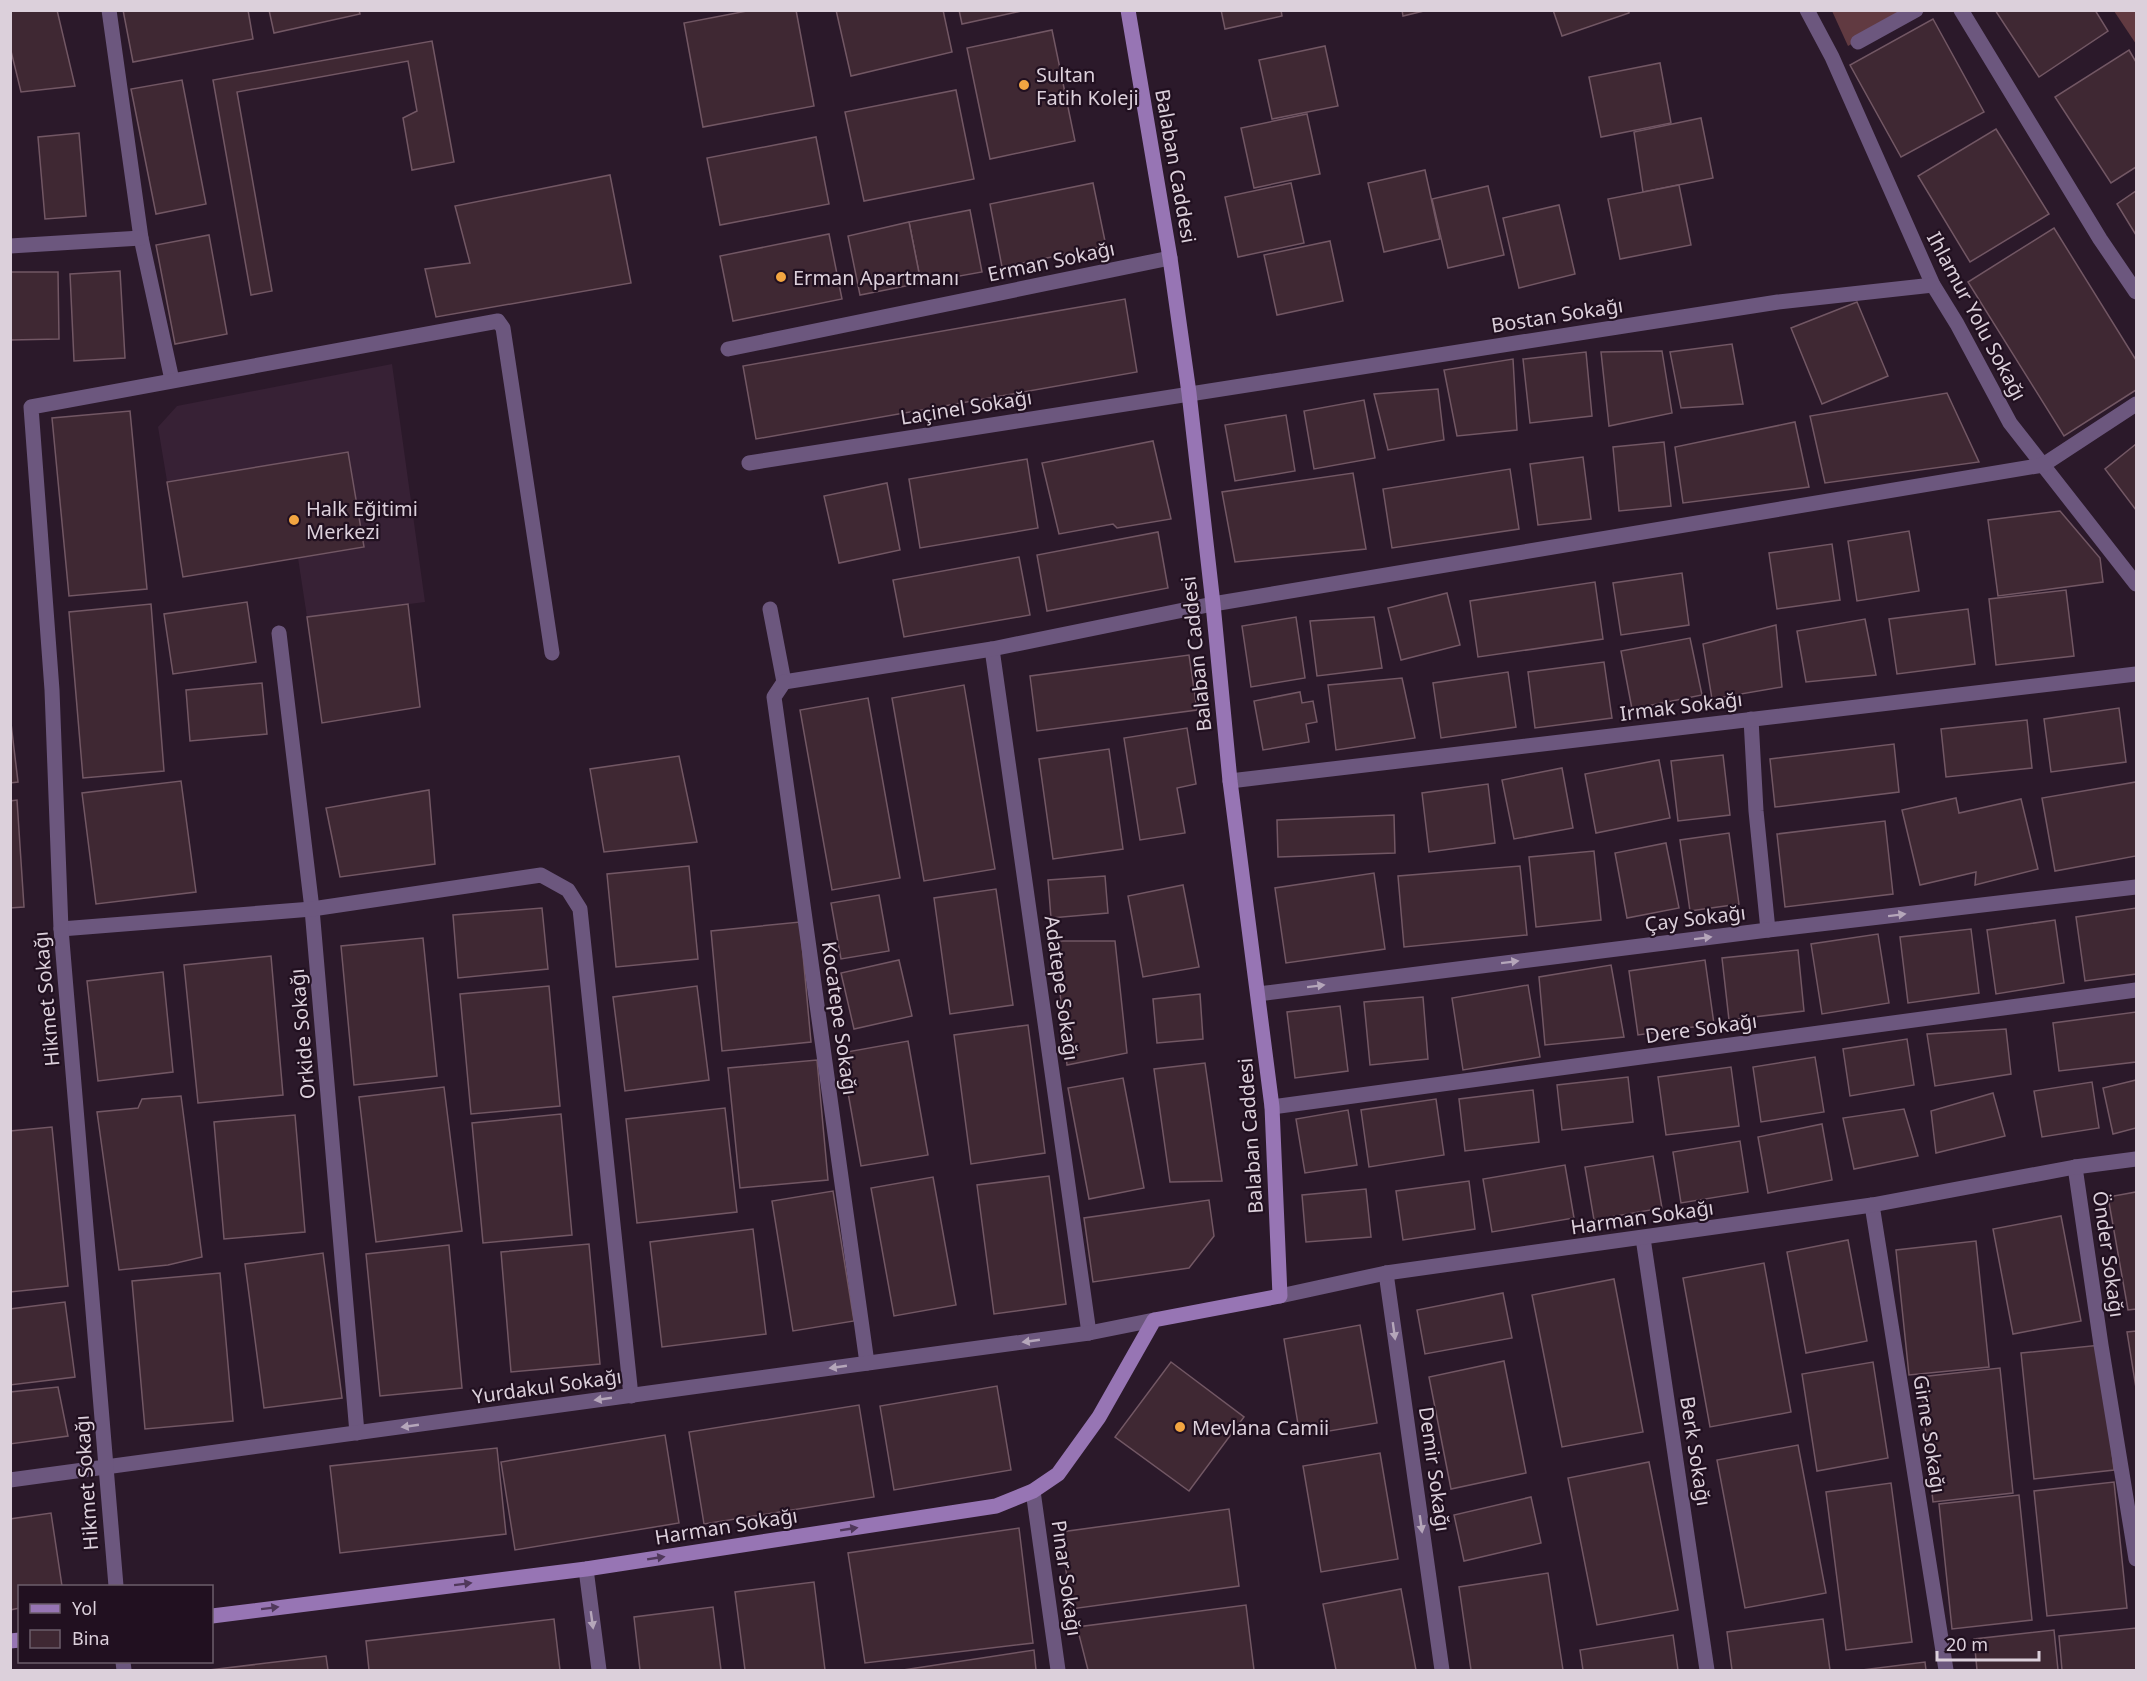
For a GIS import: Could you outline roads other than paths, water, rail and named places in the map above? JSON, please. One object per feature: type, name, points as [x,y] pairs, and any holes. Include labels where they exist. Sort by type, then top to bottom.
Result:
[{"type":"street","points":[[109,10],[141,238],[171,380],[498,321],[503,328],[552,653]]},
{"type":"street","name":"Balaban Caddesi","points":[[1128,10],[1170,258],[1189,393],[1230,781],[1272,1107],[1280,1296]]},
{"type":"street","name":"Ihlamur Yolu Sokağı","points":[[1808,10],[1832,57],[1933,285],[1957,324],[2010,423],[2136,584]]},
{"type":"street","points":[[1858,42],[1916,10]]},
{"type":"street","points":[[1961,10],[2100,239],[2136,292]]},
{"type":"street","points":[[10,246],[141,238]]},
{"type":"street","name":"Erman Sokağı","points":[[728,349],[1170,258]]},
{"type":"street","name":"Bostan Sokağı","points":[[1189,393],[1778,302],[1933,285]]},
{"type":"street","name":"Hikmet Sokağı","points":[[116,1585],[61,929],[52,690],[31,407],[171,380]]},
{"type":"street","name":"Laçinel Sokağı","points":[[749,463],[1189,393]]},
{"type":"street","points":[[770,609],[784,682],[992,649],[1213,604],[2043,465],[2136,404]]},
{"type":"street","name":"Orkide Sokağı","points":[[279,633],[312,909],[357,1433]]},
{"type":"street","name":"Adatepe Sokağı","points":[[992,649],[1089,1333]]},
{"type":"street","name":"Irmak Sokağı","points":[[1230,781],[2136,674]]},
{"type":"street","name":"Kocatepe Sokağı","points":[[784,682],[774,697],[867,1364]]},
{"type":"street","points":[[1751,719],[1756,811],[1768,930]]},
{"type":"street","points":[[61,929],[312,909],[541,875],[568,890],[580,909],[631,1396]]},
{"type":"street","name":"Çay Sokağı","points":[[1258,994],[1768,930],[2136,887]]},
{"type":"street","name":"Dere Sokağı","points":[[1272,1107],[2136,990]]},
{"type":"street","name":"Harman Sokağı","points":[[1089,1333],[1386,1273],[1643,1239],[1872,1205],[2076,1167],[2136,1159]]},
{"type":"street","name":"Önder Sokağı","points":[[2076,1167],[2101,1345],[2136,1560]]},
{"type":"street","name":"Girne Sokağı","points":[[1872,1205],[1946,1671]]},
{"type":"street","name":"Berk Sokağı","points":[[1643,1239],[1707,1671]]},
{"type":"street","name":"Demir Sokağı","points":[[1386,1273],[1442,1671]]},
{"type":"street","name":"Harman Sokağı","points":[[213,1616],[586,1569],[996,1506],[1033,1491],[1058,1474],[1099,1417],[1154,1320]]},
{"type":"street","name":"Yurdakul Sokağı","points":[[10,1480],[1089,1333]]},
{"type":"street","name":"Pınar Sokağı","points":[[1033,1491],[1058,1671]]},
{"type":"street","points":[[586,1569],[599,1671]]},
{"type":"place","name":"Sultan Fatih Koleji","points":[[1024,85]]},
{"type":"place","name":"Erman Apartmanı","points":[[781,277]]},
{"type":"place","name":"Halk Eğitimi Merkezi","points":[[294,520]]},
{"type":"place","name":"Mevlana Camii","points":[[1180,1427]]}]
